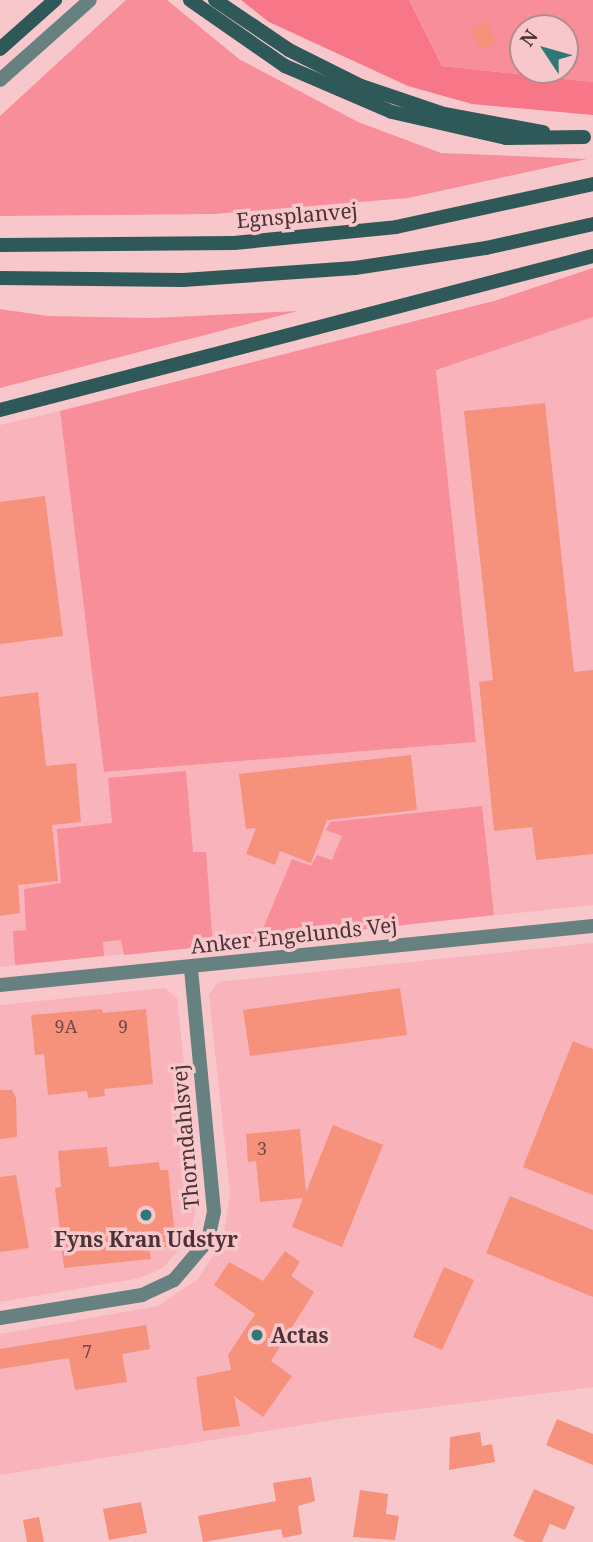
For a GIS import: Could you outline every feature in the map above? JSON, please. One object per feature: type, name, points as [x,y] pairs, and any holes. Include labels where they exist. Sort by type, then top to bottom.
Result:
[{"type":"main road","points":[[0,49],[55,0]]},
{"type":"main road","points":[[190,0],[285,66],[392,112],[506,138],[588,137]]},
{"type":"main road","points":[[215,0],[289,50],[361,86],[444,114],[588,137]]},
{"type":"main road","name":"Egnsplanvej","points":[[0,245],[123,248],[369,230],[593,184]]},
{"type":"main road","points":[[0,278],[183,281],[344,270],[434,258],[593,224]]},
{"type":"main road","points":[[0,410],[593,256]]},
{"type":"street","points":[[0,80],[90,0]]},
{"type":"street","name":"Anker Engelunds Vej","points":[[0,985],[593,926]]},
{"type":"street","name":"Thorndahlsvej","points":[[0,1318],[142,1295],[174,1280],[208,1240],[214,1212],[191,967]]},
{"type":"shaded area","points":[[126,0],[167,0],[239,59],[358,122],[441,153],[587,159],[408,198],[214,214],[0,216],[0,116]]},
{"type":"shaded area","points":[[241,0],[409,0],[442,66],[509,73],[509,84],[593,82],[593,115],[472,104],[408,86],[269,22]]},
{"type":"shaded area","points":[[409,0],[593,0],[593,82],[579,81],[579,14],[509,14],[509,73],[442,66]]},
{"type":"shaded area","points":[[593,268],[593,317],[436,370],[476,742],[104,772],[60,411],[494,301]]},
{"type":"shaded area","points":[[0,309],[48,316],[152,318],[298,311],[0,388]]},
{"type":"shaded area","points":[[593,317],[593,905],[0,967],[0,425],[60,411],[104,772],[476,742],[436,369]]},
{"type":"shaded area","points":[[186,771],[193,852],[206,852],[213,946],[124,955],[121,940],[103,942],[104,956],[15,965],[13,931],[26,930],[24,889],[61,883],[57,829],[112,823],[108,778]]},
{"type":"shaded area","points":[[482,806],[494,915],[242,943],[241,933],[262,931],[292,859],[311,866],[317,855],[332,860],[342,836],[326,830],[330,822]]},
{"type":"shaded area","points":[[593,943],[593,1387],[345,1418],[0,1475],[0,1334],[158,1306],[198,1279],[223,1239],[230,1193],[209,995],[218,982]]},
{"type":"shaded area","points":[[165,988],[177,998],[198,1199],[190,1237],[164,1267],[140,1278],[0,1302],[0,1005]]},
{"type":"building","points":[[487,21],[496,42],[481,50],[471,29]]},
{"type":"building","points":[[545,403],[574,672],[593,670],[593,854],[536,860],[532,827],[494,831],[479,682],[493,680],[464,411]]},
{"type":"building","points":[[45,496],[63,636],[0,644],[0,502]]},
{"type":"building","points":[[38,692],[46,766],[76,763],[81,822],[52,825],[58,881],[18,885],[20,913],[0,916],[0,697]]},
{"type":"building","points":[[411,755],[417,810],[327,820],[311,863],[280,851],[275,865],[246,854],[256,828],[246,829],[239,774]]},
{"type":"building","points":[[400,988],[407,1035],[250,1056],[243,1010]]},
{"type":"building","points":[[102,1009],[103,1013],[146,1009],[153,1084],[104,1089],[105,1096],[88,1098],[87,1091],[48,1095],[44,1054],[35,1055],[31,1015]]},
{"type":"building","points":[[573,1041],[593,1049],[593,1195],[523,1167]]},
{"type":"building","points":[[0,1090],[12,1090],[16,1098],[17,1137],[0,1139]]},
{"type":"building","points":[[333,1125],[383,1145],[342,1247],[292,1227],[303,1198],[260,1202],[256,1161],[248,1162],[246,1134],[300,1129],[306,1192]]},
{"type":"building","points":[[107,1147],[109,1167],[159,1162],[160,1170],[168,1170],[176,1246],[149,1249],[151,1259],[64,1268],[55,1188],[61,1187],[58,1151]]},
{"type":"building","points":[[16,1175],[29,1248],[0,1252],[0,1177]]},
{"type":"building","points":[[510,1196],[593,1230],[593,1297],[486,1253]]},
{"type":"building","points":[[285,1251],[300,1262],[291,1276],[314,1292],[271,1361],[292,1376],[263,1417],[234,1396],[240,1426],[203,1431],[196,1377],[231,1370],[228,1355],[255,1314],[214,1285],[229,1262],[263,1281]]},
{"type":"building","points":[[444,1267],[474,1280],[442,1350],[413,1337]]},
{"type":"building","points":[[146,1325],[150,1349],[122,1354],[127,1382],[75,1390],[69,1358],[0,1369],[0,1349]]},
{"type":"building","points":[[557,1419],[593,1434],[593,1465],[546,1445]]},
{"type":"building","points":[[480,1432],[482,1446],[492,1444],[495,1462],[449,1470],[450,1437]]},
{"type":"building","points":[[311,1477],[315,1501],[298,1506],[302,1534],[283,1538],[281,1529],[203,1542],[198,1516],[276,1501],[273,1483]]},
{"type":"building","points":[[534,1489],[575,1507],[565,1530],[550,1524],[542,1542],[526,1542],[513,1536]]},
{"type":"building","points":[[360,1490],[388,1494],[386,1514],[399,1516],[395,1540],[353,1537]]},
{"type":"building","points":[[141,1502],[147,1533],[109,1540],[103,1509]]},
{"type":"building","points":[[39,1517],[44,1542],[27,1542],[23,1520]]},
{"type":"place","name":"Fyns Kran Udstyr","points":[[146,1215]]},
{"type":"place","name":"Actas","points":[[257,1335]]}]
